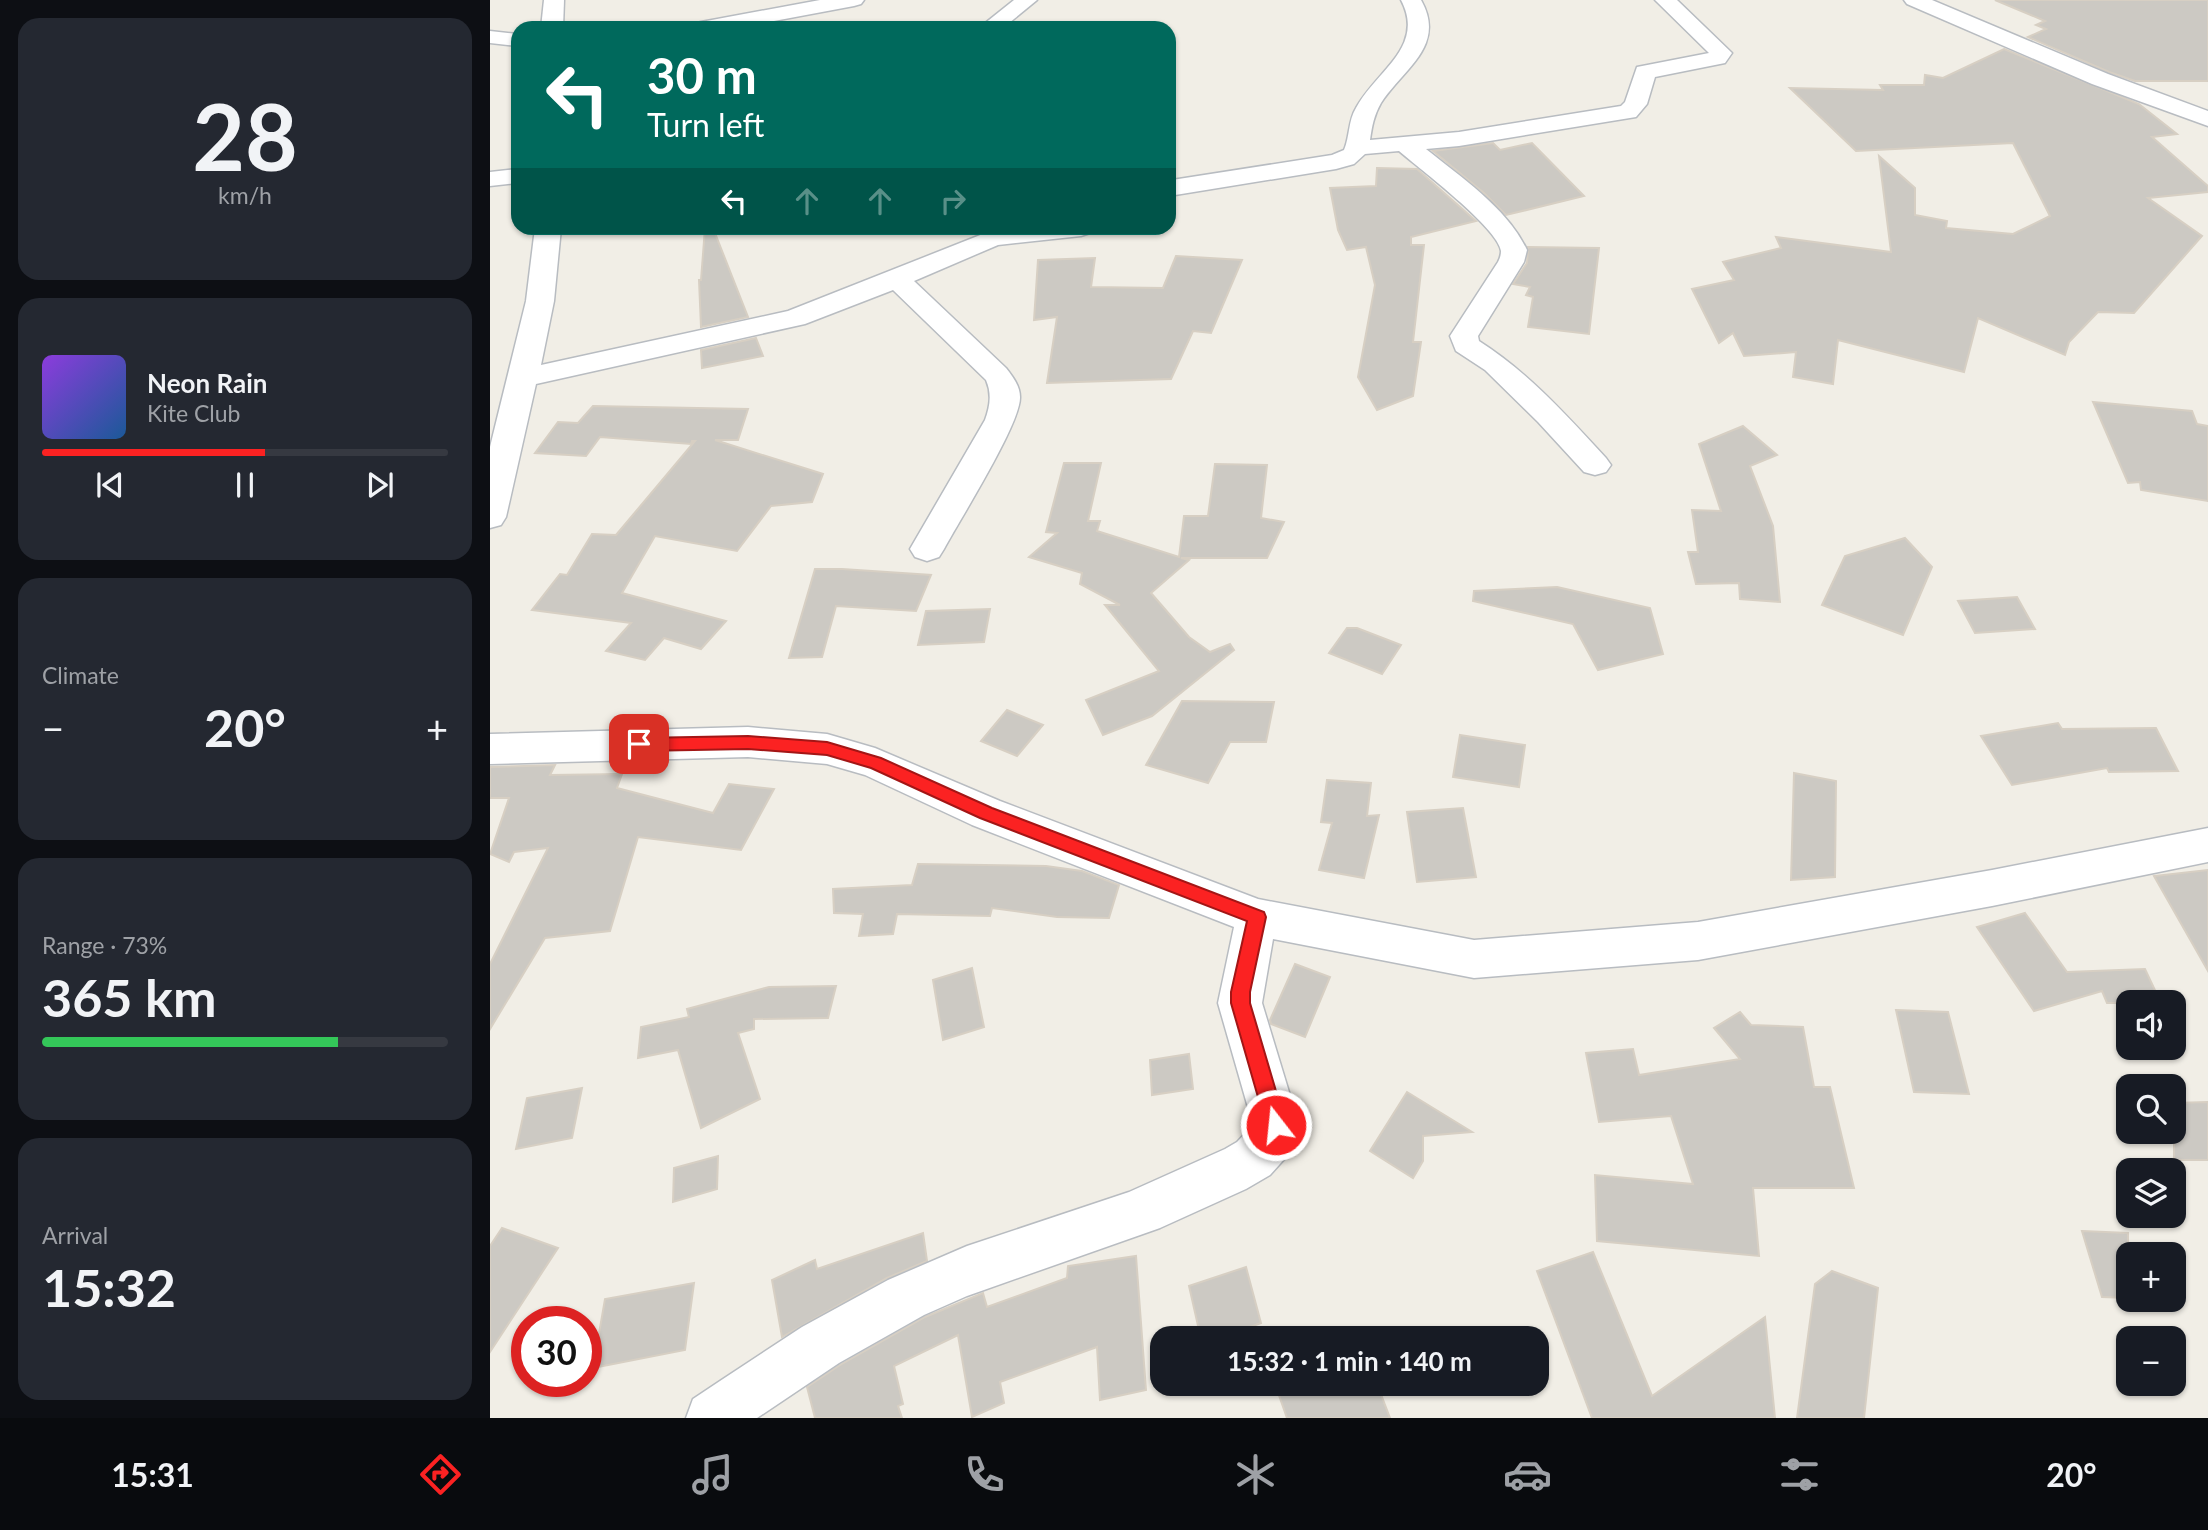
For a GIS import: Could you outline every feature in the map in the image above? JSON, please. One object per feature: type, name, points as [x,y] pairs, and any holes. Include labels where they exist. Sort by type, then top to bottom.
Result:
[{"type":"street","points":[[552,21],[554,0]]},
{"type":"street","points":[[739,21],[853,0]]},
{"type":"street","points":[[999,21],[1027,0]]},
{"type":"street","points":[[1176,187],[1336,162],[1352,157],[1357,148],[1363,116],[1417,40],[1420,22],[1411,0]]},
{"type":"street","points":[[1357,148],[1459,139],[1628,112],[1636,104],[1646,72],[1713,59],[1721,54],[1665,0]]},
{"type":"street","points":[[1914,0],[2100,79],[2208,119]]},
{"type":"street","points":[[490,37],[511,39]]},
{"type":"street","points":[[1405,144],[1476,205],[1504,233],[1514,248],[1515,253],[1509,265],[1464,337],[1465,345],[1495,364],[1549,415],[1595,465]]},
{"type":"street","points":[[490,179],[511,177]]},
{"type":"street","points":[[490,517],[498,446],[522,378],[539,304],[547,235]]},
{"type":"street","points":[[522,378],[795,318],[1001,235]]},
{"type":"street","points":[[897,279],[996,374],[1005,389],[1004,409],[1000,420],[927,549]]},
{"type":"street","points":[[490,749],[748,742],[827,749],[875,763],[986,813],[1257,917],[1474,959],[1698,941],[1992,888],[2208,845]]},
{"type":"street","points":[[712,1418],[849,1327],[933,1285],[979,1266],[1157,1206],[1259,1157],[1273,1140],[1276,1125],[1240,1003],[1240,992],[1257,917]]},
{"type":"building","points":[[1995,0],[2208,0],[2208,81],[2135,81],[2109,72],[2028,37],[2046,29],[2036,25],[2045,21]]},
{"type":"building","points":[[2004,49],[2139,104],[2177,134],[2152,137],[2208,186],[2208,192],[2148,198],[2202,236],[2134,313],[2098,312],[2069,342],[2065,355],[1978,318],[1964,372],[1838,340],[1833,384],[1793,377],[1796,352],[1744,356],[1733,333],[1719,343],[1692,289],[1734,280],[1723,262],[1781,248],[1776,237],[1891,252],[1879,156],[1915,188],[1915,215],[1947,221],[1946,228],[2013,234],[2050,216],[2013,143],[1856,151],[1790,88],[1883,90],[1880,85],[1924,85],[1925,75],[1943,78]]},
{"type":"building","points":[[1493,143],[1500,150],[1532,143],[1584,196],[1506,215],[1433,151]]},
{"type":"building","points":[[1377,168],[1417,169],[1476,221],[1411,237],[1411,245],[1424,245],[1413,342],[1421,342],[1413,396],[1377,410],[1358,377],[1375,285],[1366,247],[1347,250],[1338,230],[1330,188],[1376,186]]},
{"type":"building","points":[[704,235],[716,235],[748,317],[701,327]]},
{"type":"building","points":[[1528,247],[1599,248],[1589,334],[1528,327],[1533,297],[1526,295],[1530,287],[1513,284],[1527,263]]},
{"type":"building","points":[[1176,256],[1242,260],[1211,333],[1193,331],[1171,379],[1047,383],[1057,317],[1034,320],[1038,260],[1095,258],[1091,287],[1163,288]]},
{"type":"building","points":[[756,338],[763,356],[702,368],[701,350]]},
{"type":"building","points":[[2093,402],[2192,411],[2197,424],[2208,426],[2208,501],[2141,490],[2140,482],[2128,483]]},
{"type":"building","points":[[593,406],[748,409],[738,440],[715,440],[823,474],[812,502],[771,506],[737,551],[655,536],[622,593],[726,621],[701,649],[664,638],[645,660],[606,651],[631,623],[532,610],[560,574],[567,575],[592,534],[616,535],[695,441],[691,444],[600,437],[586,456],[535,453],[558,422],[578,423]]},
{"type":"building","points":[[1743,426],[1777,455],[1750,466],[1773,526],[1780,602],[1740,599],[1739,583],[1696,584],[1688,552],[1698,552],[1692,510],[1721,511],[1699,444]]},
{"type":"building","points":[[1064,463],[1101,463],[1088,521],[1100,521],[1097,531],[1179,557],[1184,516],[1208,516],[1215,464],[1267,465],[1261,518],[1284,522],[1267,558],[1181,558],[1189,560],[1151,593],[1189,637],[1210,652],[1230,644],[1234,650],[1152,716],[1103,735],[1086,700],[1159,671],[1105,605],[1120,605],[1080,584],[1082,573],[1029,557],[1057,533],[1046,532]]},
{"type":"building","points":[[1905,538],[1932,567],[1903,635],[1822,605],[1845,556]]},
{"type":"building","points":[[815,569],[931,575],[916,611],[836,606],[822,657],[789,658]]},
{"type":"building","points":[[1557,587],[1650,608],[1663,654],[1598,670],[1573,624],[1473,601],[1474,591]]},
{"type":"building","points":[[2017,597],[2035,629],[1975,633],[1958,601]]},
{"type":"building","points":[[990,609],[984,642],[918,645],[926,611]]},
{"type":"building","points":[[1347,628],[1357,628],[1401,645],[1382,674],[1329,653]]},
{"type":"building","points":[[1182,701],[1274,702],[1266,742],[1230,742],[1208,783],[1146,765]]},
{"type":"building","points":[[1007,710],[1043,725],[1017,756],[981,741]]},
{"type":"building","points":[[2058,723],[2062,729],[2156,728],[2178,771],[2109,772],[2107,768],[2012,785],[1981,736]]},
{"type":"building","points":[[1460,735],[1525,745],[1519,787],[1453,777]]},
{"type":"building","points":[[555,765],[550,775],[622,774],[617,788],[713,813],[729,784],[774,789],[741,850],[638,837],[610,931],[545,938],[490,1029],[490,964],[548,848],[514,852],[509,862],[490,854],[509,798],[490,798],[490,767]]},
{"type":"building","points":[[1794,773],[1836,781],[1835,877],[1791,880]]},
{"type":"building","points":[[1327,780],[1371,783],[1367,816],[1379,815],[1364,878],[1319,870],[1332,823],[1321,822]]},
{"type":"building","points":[[1463,808],[1476,877],[1417,882],[1407,812]]},
{"type":"building","points":[[918,864],[1046,866],[1082,871],[1119,885],[1109,918],[1057,917],[992,908],[990,916],[897,914],[893,934],[859,936],[863,914],[834,913],[833,889],[912,885]]},
{"type":"building","points":[[2208,870],[2208,971],[2154,876]]},
{"type":"building","points":[[2025,913],[2067,972],[2145,969],[2155,990],[2116,990],[2116,1003],[2107,1003],[2102,991],[2034,1011],[1977,927]]},
{"type":"building","points":[[1295,964],[1330,977],[1305,1037],[1271,1024],[1270,1020]]},
{"type":"building","points":[[972,968],[984,1027],[943,1040],[933,980]]},
{"type":"building","points":[[836,986],[828,1018],[754,1019],[754,1029],[738,1033],[760,1099],[701,1128],[678,1050],[638,1058],[641,1027],[689,1017],[687,1009],[769,987]]},
{"type":"building","points":[[1896,1010],[1948,1012],[1969,1094],[1914,1092]]},
{"type":"building","points":[[1740,1012],[1751,1025],[1803,1027],[1814,1087],[1830,1087],[1854,1188],[1753,1188],[1759,1256],[1597,1241],[1595,1175],[1693,1184],[1671,1116],[1599,1122],[1586,1053],[1633,1049],[1639,1075],[1740,1059],[1714,1028]]},
{"type":"building","points":[[1189,1054],[1193,1089],[1152,1095],[1150,1060]]},
{"type":"building","points":[[582,1088],[572,1138],[516,1149],[527,1098]]},
{"type":"building","points":[[1407,1092],[1472,1132],[1423,1136],[1423,1161],[1413,1178],[1370,1151]]},
{"type":"building","points":[[2208,1102],[2208,1160],[2174,1158],[2174,1144],[2186,1144],[2186,1103]]},
{"type":"building","points":[[718,1156],[717,1189],[673,1202],[674,1168]]},
{"type":"building","points":[[502,1228],[558,1248],[520,1306],[511,1306],[511,1320],[490,1352],[490,1246]]},
{"type":"building","points":[[2082,1231],[2128,1233],[2128,1242],[2116,1242],[2116,1298],[2102,1297]]},
{"type":"building","points":[[923,1233],[927,1261],[887,1278],[782,1337],[772,1280],[815,1260],[817,1269]]},
{"type":"building","points":[[1593,1252],[1652,1396],[1765,1317],[1775,1418],[1592,1418],[1537,1271]]},
{"type":"building","points":[[1136,1256],[1146,1390],[1100,1400],[1097,1347],[1000,1382],[1004,1403],[972,1417],[958,1335],[894,1366],[903,1404],[898,1406],[902,1418],[815,1418],[807,1387],[925,1317],[983,1293],[987,1307],[1067,1278],[1068,1266]]},
{"type":"building","points":[[1246,1267],[1261,1323],[1253,1326],[1198,1326],[1189,1286]]},
{"type":"building","points":[[1832,1271],[1878,1288],[1864,1418],[1797,1418],[1815,1284]]},
{"type":"building","points":[[694,1283],[685,1350],[602,1366],[602,1316],[605,1299]]},
{"type":"building","points":[[1279,1396],[1382,1396],[1390,1418],[1287,1418]]},
{"type":"route","points":[[639,744],[748,742],[827,749],[875,763],[986,813],[1112,859],[1257,917],[1240,992],[1240,1003],[1276,1125]]}]
